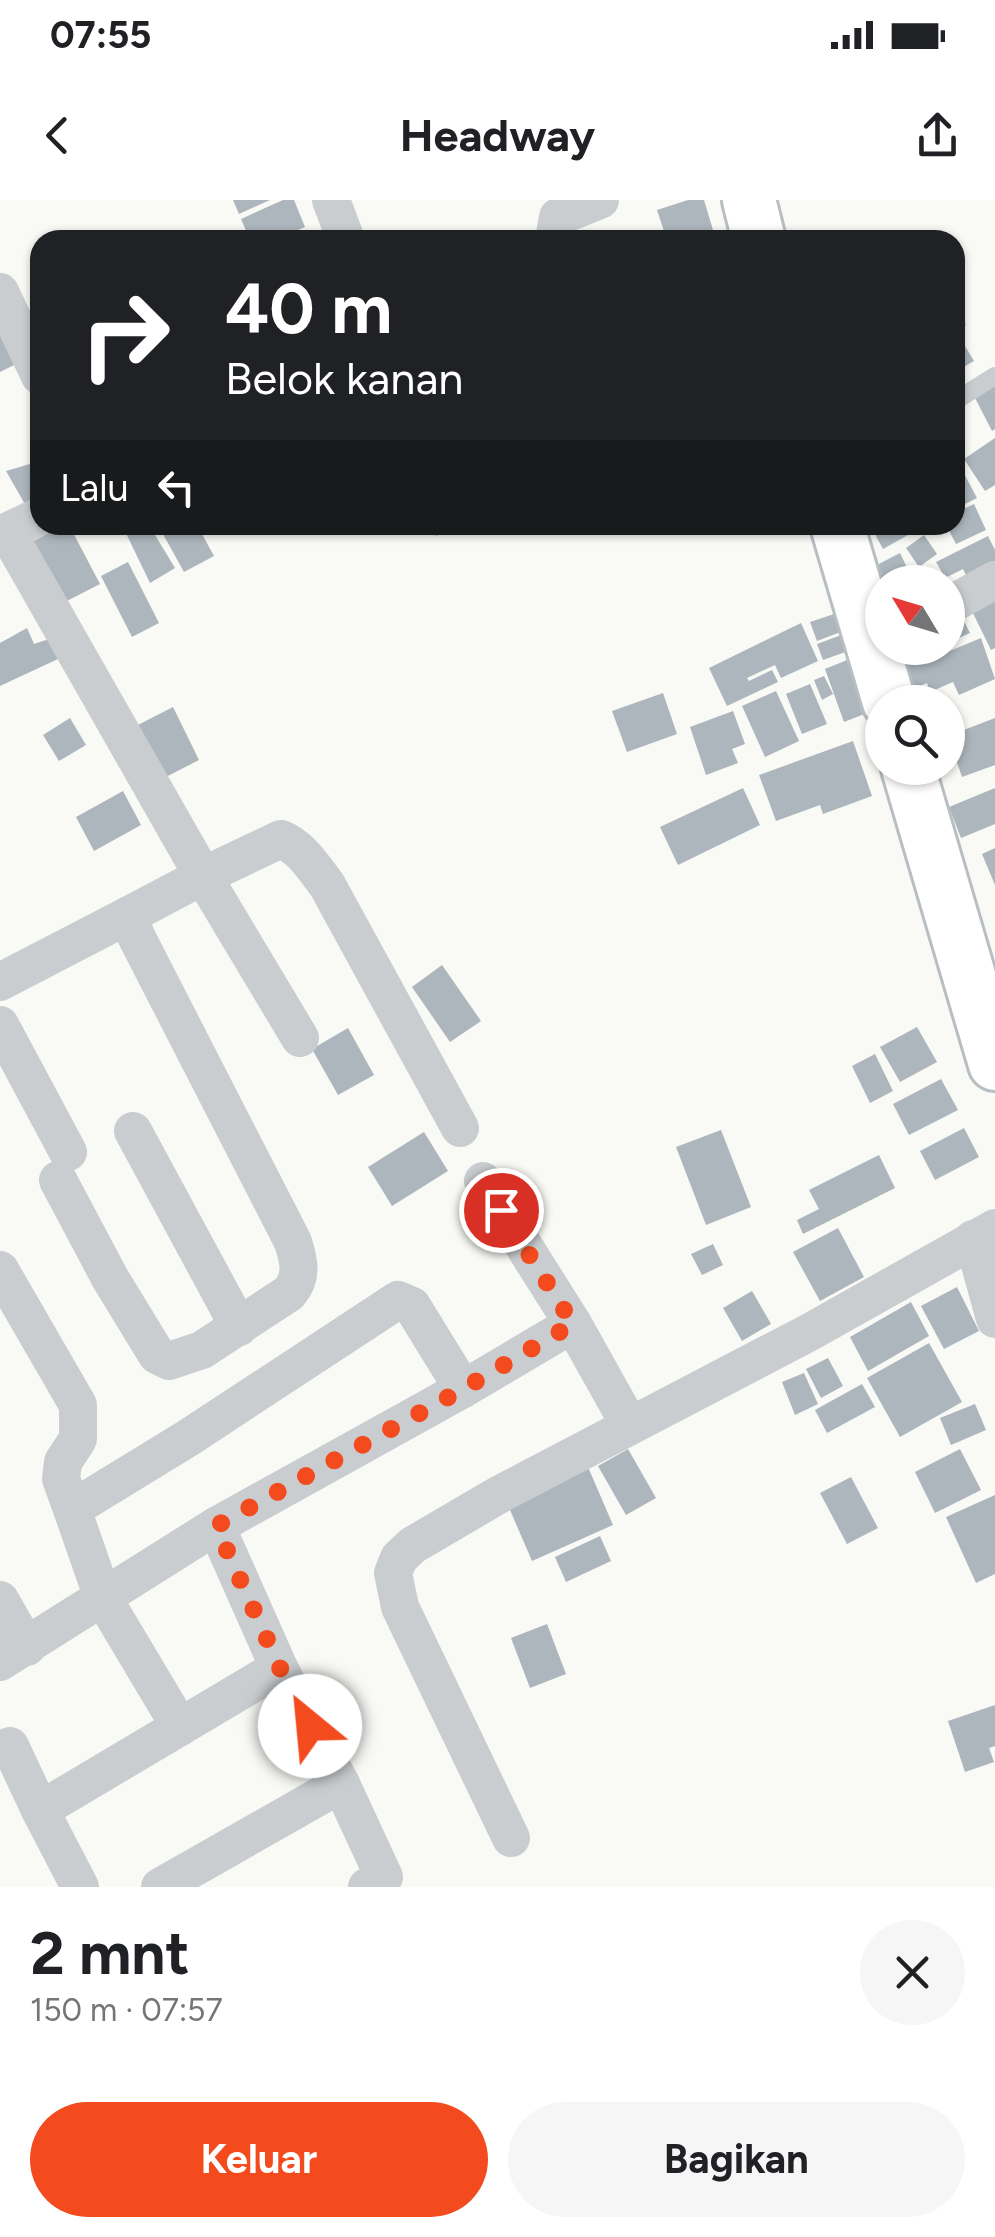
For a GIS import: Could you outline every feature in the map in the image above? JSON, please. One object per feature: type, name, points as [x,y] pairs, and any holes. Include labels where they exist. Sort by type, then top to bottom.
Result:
[{"type":"street","points":[[331,200],[342,230]]},
{"type":"street","points":[[554,219],[600,200]]},
{"type":"street","points":[[749,200],[756,230]]},
{"type":"street","points":[[0,292],[30,355]]},
{"type":"street","points":[[16,528],[204,876],[300,1038]]},
{"type":"street","points":[[840,535],[865,607]]},
{"type":"street","points":[[965,597],[995,580]]},
{"type":"street","points":[[913,785],[995,1064]]},
{"type":"street","points":[[0,982],[281,839],[306,857],[328,885],[460,1128]]},
{"type":"street","points":[[0,1024],[110,1278],[157,1355],[169,1360],[202,1350],[290,1294],[297,1285],[298,1260],[293,1242],[128,915]]},
{"type":"street","points":[[133,1131],[239,1327]]},
{"type":"street","points":[[483,1181],[573,1324],[630,1426]]},
{"type":"street","points":[[511,1838],[400,1607],[393,1573],[400,1558],[413,1545],[502,1493],[810,1332],[984,1233],[995,1319]]},
{"type":"street","points":[[0,1270],[78,1405],[78,1439],[62,1462],[61,1479],[103,1598],[180,1726]]},
{"type":"street","points":[[72,1509],[398,1300],[412,1306],[463,1389]]},
{"type":"street","points":[[0,1600],[13,1655],[216,1526],[573,1324]]},
{"type":"street","points":[[216,1526],[280,1668],[341,1784],[380,1884]]},
{"type":"street","points":[[40,1810],[280,1668]]},
{"type":"street","points":[[10,1746],[80,1887]]},
{"type":"street","points":[[160,1887],[341,1784]]},
{"type":"lane","points":[[965,395],[995,376]]},
{"type":"building","points":[[233,200],[270,200],[239,214]]},
{"type":"building","points":[[283,200],[294,200],[305,227],[246,230],[241,219]]},
{"type":"building","points":[[688,200],[704,200],[713,230],[664,230],[657,210]]},
{"type":"building","points":[[0,310],[24,360],[0,372]]},
{"type":"building","points":[[965,346],[974,361],[965,366]]},
{"type":"building","points":[[995,380],[995,429],[992,431],[972,392]]},
{"type":"building","points":[[995,438],[995,485],[985,491],[965,458]]},
{"type":"building","points":[[30,464],[30,504],[26,506],[6,471]]},
{"type":"building","points":[[965,476],[977,498],[965,504]]},
{"type":"building","points":[[974,504],[986,530],[956,544],[951,535],[965,535],[965,508]]},
{"type":"building","points":[[44,535],[74,535],[100,584],[59,605],[26,545]]},
{"type":"building","points":[[127,535],[155,535],[175,568],[150,583]]},
{"type":"building","points":[[164,535],[202,535],[214,556],[184,572]]},
{"type":"building","points":[[875,535],[908,535],[883,549]]},
{"type":"building","points":[[924,535],[937,554],[918,565],[906,548]]},
{"type":"building","points":[[988,536],[995,550],[995,571],[970,583],[965,565],[936,562]]},
{"type":"building","points":[[900,553],[906,565],[877,565]]},
{"type":"building","points":[[128,562],[159,623],[132,637],[101,576]]},
{"type":"building","points":[[995,592],[995,648],[991,650],[969,605]]},
{"type":"building","points":[[837,613],[843,631],[817,641],[810,622]]},
{"type":"building","points":[[801,623],[818,661],[781,678],[775,665],[747,678],[749,681],[772,670],[778,682],[727,706],[709,668]]},
{"type":"building","points":[[27,628],[34,644],[49,639],[58,659],[0,686],[0,643]]},
{"type":"building","points":[[844,634],[851,650],[823,660],[817,644]]},
{"type":"building","points":[[981,638],[995,679],[965,692],[965,685],[953,682],[903,685],[895,665],[965,665],[965,645]]},
{"type":"building","points":[[847,660],[865,714],[844,722],[825,669]]},
{"type":"building","points":[[824,676],[833,694],[822,700],[814,680]]},
{"type":"building","points":[[810,684],[827,724],[802,734],[786,694]]},
{"type":"building","points":[[776,691],[799,741],[765,757],[742,706]]},
{"type":"building","points":[[663,693],[677,734],[627,752],[612,711]]},
{"type":"building","points":[[173,707],[199,760],[158,781],[132,728]]},
{"type":"building","points":[[733,711],[745,744],[732,749],[738,763],[706,775],[690,727]]},
{"type":"building","points":[[70,718],[86,745],[59,761],[43,735]]},
{"type":"building","points":[[995,718],[995,765],[965,776],[965,729]]},
{"type":"building","points":[[853,741],[865,785],[872,796],[823,814],[820,805],[776,821],[759,775]]},
{"type":"building","points":[[743,788],[760,825],[678,865],[660,827]]},
{"type":"building","points":[[995,788],[995,824],[961,838],[949,807]]},
{"type":"building","points":[[123,791],[141,825],[94,851],[76,817]]},
{"type":"building","points":[[995,848],[995,885],[982,854]]},
{"type":"building","points":[[442,965],[481,1021],[450,1042],[412,987]]},
{"type":"building","points":[[917,1027],[937,1062],[900,1082],[880,1047]]},
{"type":"building","points":[[348,1028],[374,1075],[338,1095],[312,1049]]},
{"type":"building","points":[[875,1054],[893,1091],[870,1103],[852,1066]]},
{"type":"building","points":[[941,1079],[958,1110],[909,1135],[893,1104]]},
{"type":"building","points":[[964,1128],[979,1157],[935,1180],[920,1151]]},
{"type":"building","points":[[721,1130],[751,1207],[706,1225],[676,1147]]},
{"type":"building","points":[[424,1132],[448,1171],[392,1206],[368,1167]]},
{"type":"building","points":[[879,1155],[895,1188],[803,1234],[797,1220],[819,1209],[809,1190]]},
{"type":"building","points":[[838,1228],[864,1277],[820,1301],[793,1252]]},
{"type":"building","points":[[713,1244],[723,1265],[702,1275],[691,1254]]},
{"type":"building","points":[[957,1287],[979,1331],[944,1349],[921,1306]]},
{"type":"building","points":[[752,1291],[771,1324],[742,1341],[723,1308]]},
{"type":"building","points":[[911,1302],[929,1336],[868,1371],[850,1337]]},
{"type":"building","points":[[929,1343],[962,1402],[900,1437],[867,1378]]},
{"type":"building","points":[[828,1358],[843,1386],[821,1398],[806,1369]]},
{"type":"building","points":[[804,1373],[818,1404],[795,1415],[782,1382]]},
{"type":"building","points":[[862,1384],[875,1407],[827,1433],[815,1410]]},
{"type":"building","points":[[975,1404],[986,1430],[951,1445],[940,1418]]},
{"type":"building","points":[[628,1449],[656,1498],[626,1515],[598,1466]]},
{"type":"building","points":[[960,1449],[981,1490],[935,1513],[915,1472]]},
{"type":"building","points":[[588,1467],[613,1525],[532,1561],[507,1503]]},
{"type":"building","points":[[851,1477],[878,1528],[847,1544],[820,1493]]},
{"type":"building","points":[[995,1495],[995,1574],[976,1583],[946,1517]]},
{"type":"building","points":[[600,1536],[611,1561],[566,1582],[555,1557]]},
{"type":"building","points":[[547,1624],[566,1674],[530,1688],[511,1638]]},
{"type":"building","points":[[995,1705],[995,1746],[989,1748],[994,1762],[965,1772],[948,1721]]},
{"type":"route","points":[[310,1726],[216,1526],[573,1324],[501,1210]]}]
